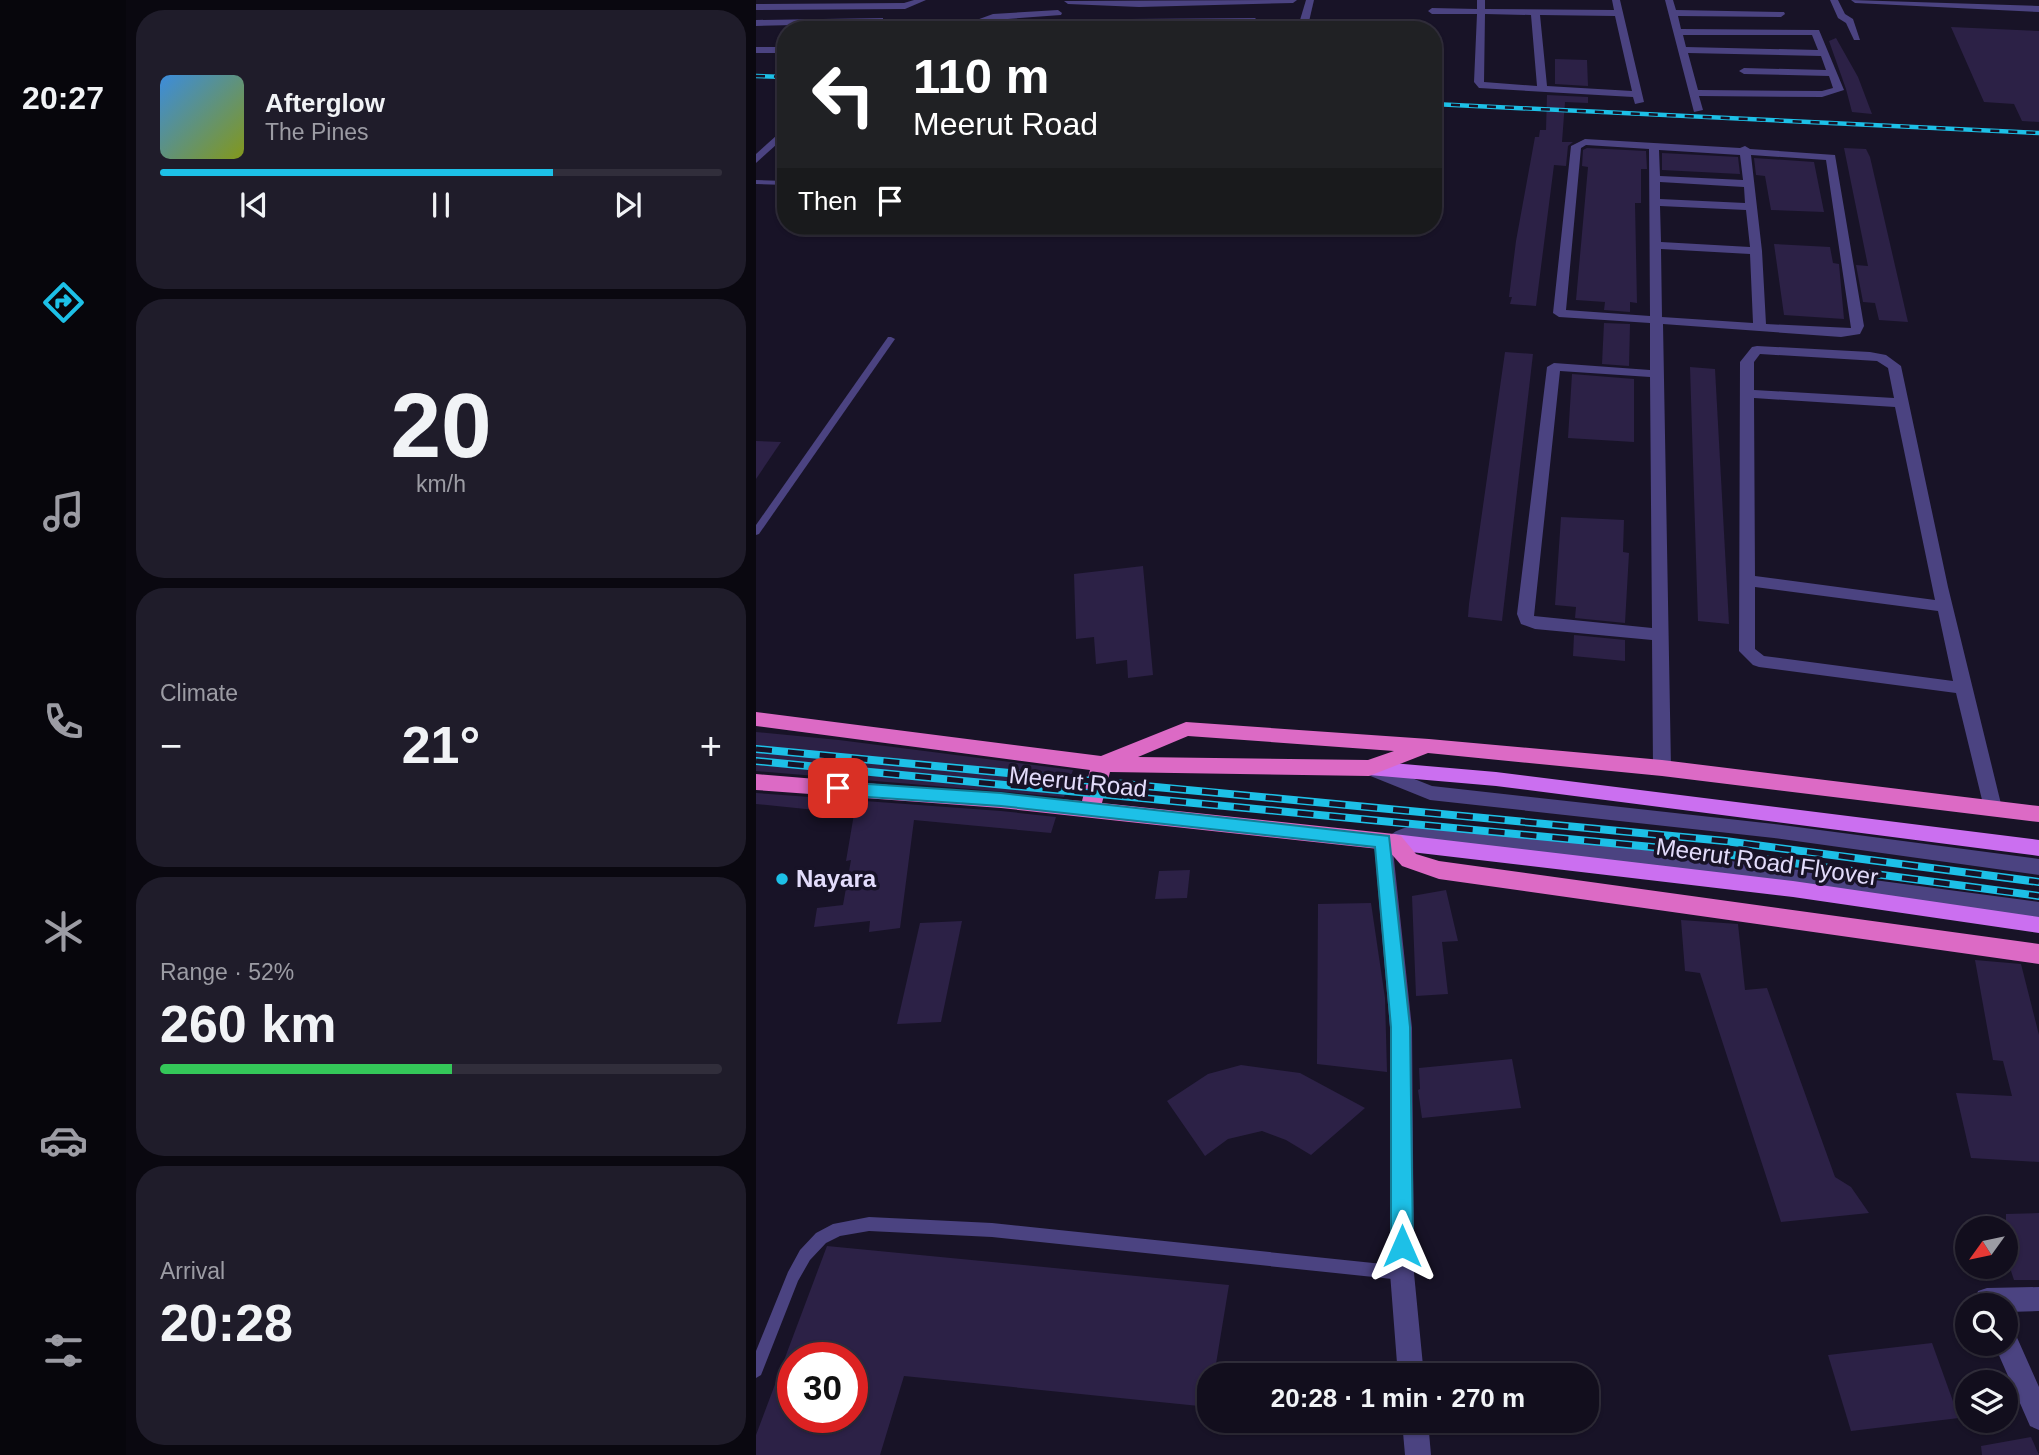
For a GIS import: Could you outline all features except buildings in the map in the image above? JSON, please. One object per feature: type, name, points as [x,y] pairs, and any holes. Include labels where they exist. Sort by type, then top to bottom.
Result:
[{"type":"highway","name":"Meerut Road","points":[[756,719],[1102,764],[1369,768]]},
{"type":"highway","points":[[1090,809],[1102,764],[1186,729],[1429,746],[1662,768],[2039,814]]},
{"type":"highway","points":[[1369,768],[1429,746]]},
{"type":"highway","name":"Meerut Road","points":[[756,782],[1001,800],[1389,841]]},
{"type":"highway","points":[[1389,841],[1409,860],[1439,870],[2039,954]]},
{"type":"main road","name":"Meerut Road Flyover","points":[[1369,768],[1496,779],[2039,848]]},
{"type":"main road","name":"Meerut Road Flyover","points":[[1389,841],[1793,889],[2039,925]]},
{"type":"street","points":[[756,21],[775,7],[791,0]]},
{"type":"street","points":[[756,7],[860,3],[905,6],[922,0]]},
{"type":"street","points":[[981,21],[993,17],[1055,17],[1068,1],[1139,4],[1293,0]]},
{"type":"street","points":[[1304,21],[1310,0]]},
{"type":"street","points":[[1432,21],[1432,11],[1438,0]]},
{"type":"street","points":[[1481,0],[1479,85],[1637,99],[1616,0]]},
{"type":"street","points":[[1669,0],[1698,110]]},
{"type":"street","points":[[1775,0],[1791,32]]},
{"type":"street","points":[[1834,0],[1841,16],[1850,21],[1857,38]]},
{"type":"street","points":[[1854,0],[2039,9]]},
{"type":"street","points":[[1252,21],[1257,2]]},
{"type":"street","points":[[1131,21],[1139,4]]},
{"type":"street","points":[[1432,11],[1617,13]]},
{"type":"street","points":[[1535,12],[1542,89]]},
{"type":"street","points":[[1671,13],[1782,14]]},
{"type":"street","points":[[756,21],[880,20]]},
{"type":"street","points":[[1677,32],[1816,32],[1839,90],[1831,94],[1694,93]]},
{"type":"street","points":[[756,50],[777,50]]},
{"type":"street","points":[[1682,50],[1825,53]]},
{"type":"street","points":[[1737,51],[1749,92]]},
{"type":"street","points":[[1744,71],[1834,73]]},
{"type":"street","points":[[756,160],[777,139]]},
{"type":"street","points":[[1585,142],[1654,145],[1745,149],[1831,157],[1858,326],[1855,331],[1840,333],[1658,322],[1559,313],[1576,146],[1585,142]]},
{"type":"street","points":[[1654,145],[1657,179],[1662,768]]},
{"type":"street","points":[[1745,149],[1756,251],[1760,328]]},
{"type":"street","points":[[1657,179],[1748,184]]},
{"type":"street","points":[[1656,202],[1751,207]]},
{"type":"street","points":[[1657,245],[1756,251]]},
{"type":"street","points":[[1963,688],[1759,661],[1747,651],[1747,362],[1750,355],[1757,350],[1881,358],[1894,366],[1942,606],[1963,688],[1993,808]]},
{"type":"street","points":[[1658,374],[1554,367],[1525,614],[1527,620],[1535,623],[1661,635]]},
{"type":"street","points":[[1747,394],[1902,403]]},
{"type":"street","points":[[1749,581],[1942,606]]},
{"type":"street","points":[[1369,768],[1430,793],[1774,831],[2039,867]]},
{"type":"street","points":[[1410,1363],[1402,1273],[1401,1027],[1389,841],[1421,832],[1655,859],[2039,911]]},
{"type":"street","points":[[2018,1299],[2039,1299]]},
{"type":"street","points":[[2012,1356],[2039,1417]]},
{"type":"street","points":[[1416,1433],[1418,1455]]},
{"type":"lane","points":[[756,181],[777,182]]},
{"type":"lane","points":[[756,532],[891,339]]},
{"type":"lane","points":[[756,1370],[793,1277],[805,1255],[821,1238],[848,1227],[869,1224],[992,1230],[1402,1273]]},
{"type":"railway","points":[[756,76],[777,77]]},
{"type":"railway","points":[[1442,104],[2039,133]]},
{"type":"railway","points":[[756,749],[1725,841],[2039,882]]},
{"type":"railway","points":[[756,761],[1725,854],[2039,896]]},
{"type":"place","name":"Nayara","points":[[782,879]]},
{"type":"route","points":[[838,788],[1001,800],[1383,841],[1401,1027],[1402,1246]]}]
